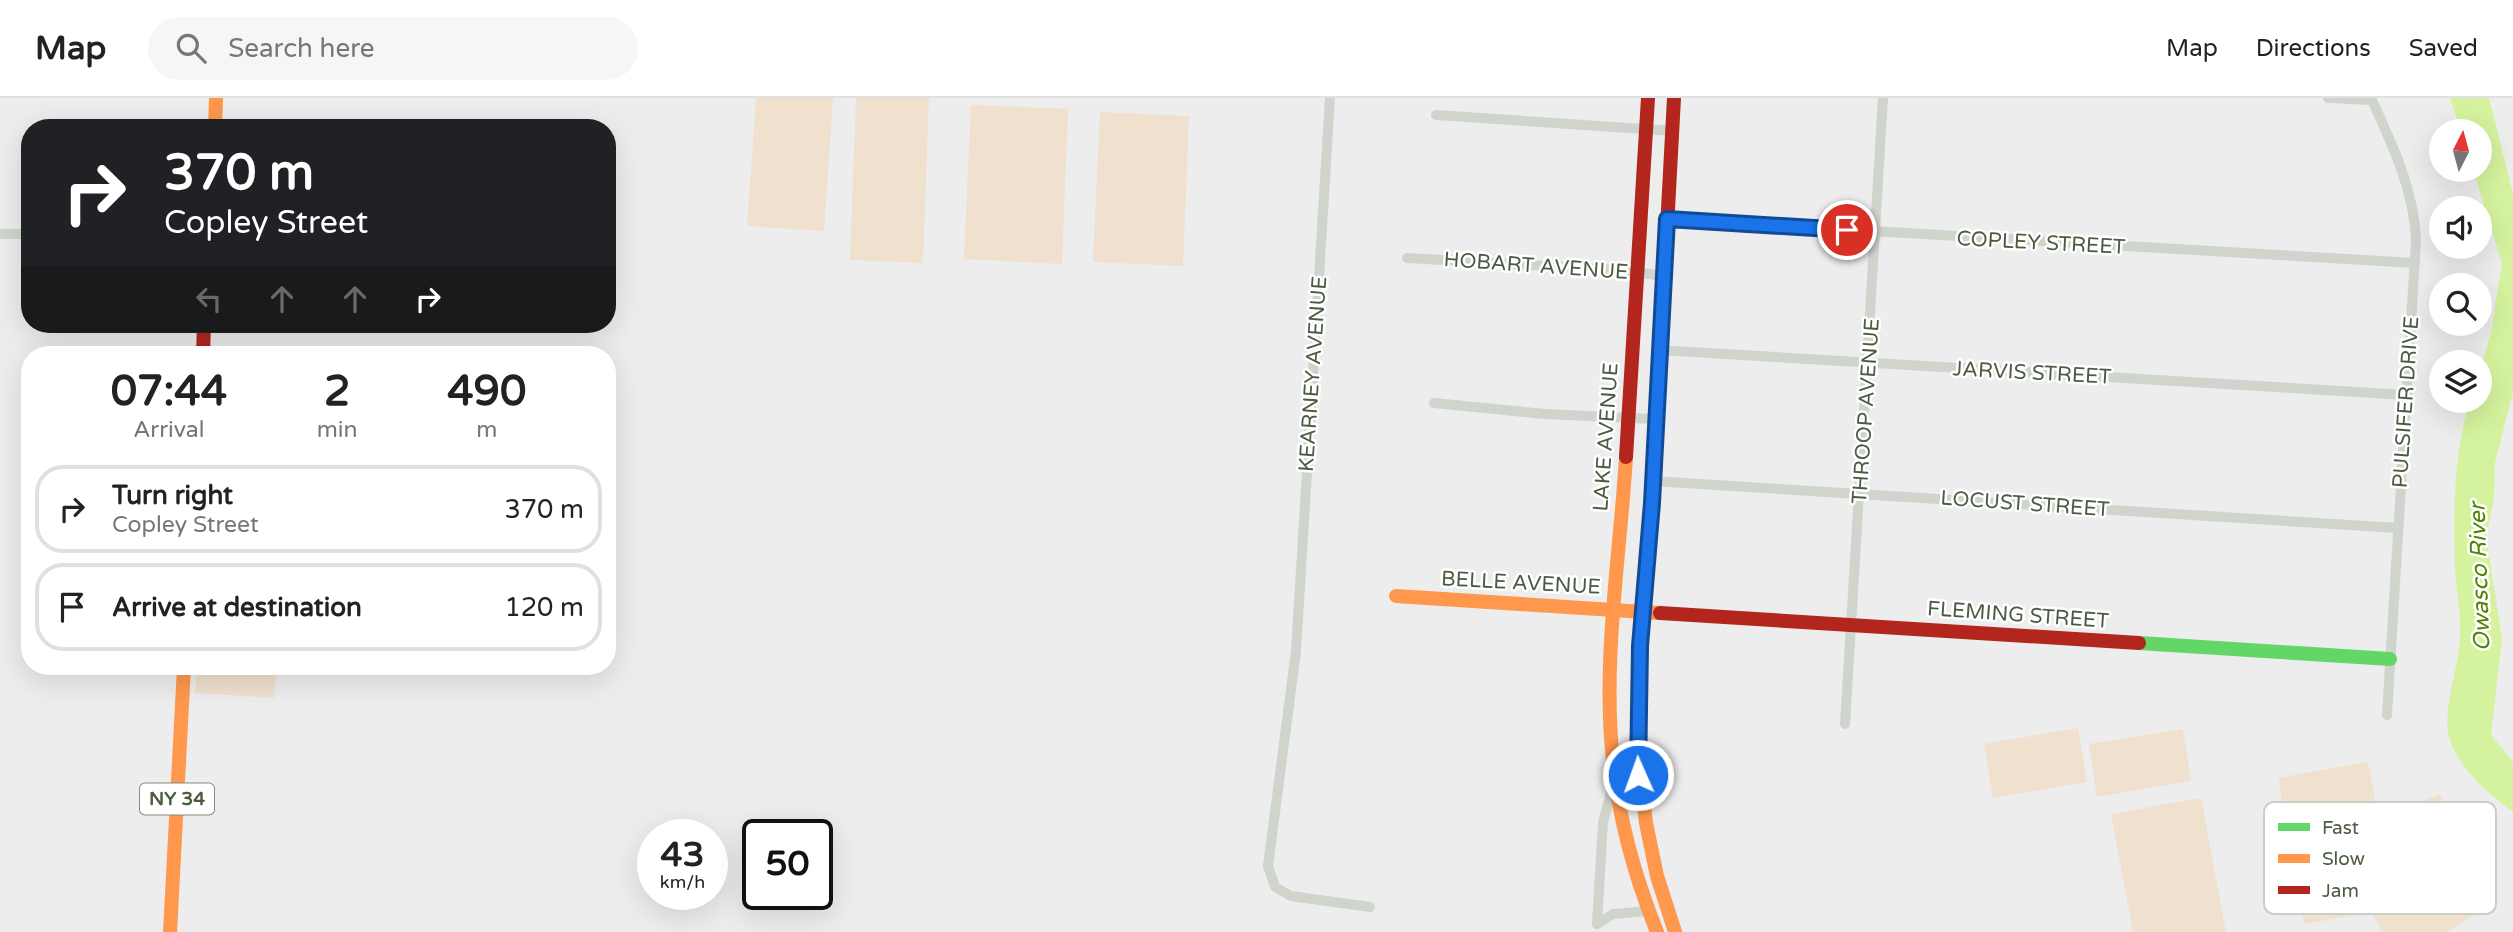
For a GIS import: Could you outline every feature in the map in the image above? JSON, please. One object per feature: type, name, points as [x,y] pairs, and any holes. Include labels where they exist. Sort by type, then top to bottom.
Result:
[{"type":"main road","points":[[215,119],[216,98]]},
{"type":"main road","name":"LAKE AVENUE","points":[[1648,98],[1616,610],[1612,727],[1615,778],[1626,837],[1657,932]]},
{"type":"main road","points":[[1674,98],[1654,419],[1653,481],[1638,685],[1638,775],[1653,863],[1675,932]]},
{"type":"main road","name":"BELLE AVENUE","points":[[1396,596],[1643,612]]},
{"type":"main road","name":"FLEMING STREET","points":[[1643,612],[2390,659]]},
{"type":"main road","name":"NY 34","points":[[170,932],[184,675]]},
{"type":"street","name":"KEARNEY AVENUE","points":[[1330,98],[1296,651],[1268,866],[1275,887],[1290,896],[1370,907]]},
{"type":"street","name":"THROOP AVENUE","points":[[1845,723],[1883,98]]},
{"type":"street","points":[[2328,98],[2372,99]]},
{"type":"street","name":"PULSIFER DRIVE","points":[[2372,99],[2412,202],[2416,263],[2387,715]]},
{"type":"street","points":[[1436,115],[1672,131]]},
{"type":"street","name":"COPLEY STREET","points":[[1667,219],[2416,263]]},
{"type":"street","points":[[0,234],[21,234]]},
{"type":"street","name":"HOBART AVENUE","points":[[1407,258],[1637,272],[1664,276]]},
{"type":"street","name":"JARVIS STREET","points":[[1658,350],[2407,395]]},
{"type":"street","points":[[1434,403],[1508,411],[1654,419]]},
{"type":"street","name":"LOCUST STREET","points":[[1653,481],[2398,528]]},
{"type":"street","points":[[1615,778],[1638,775]]},
{"type":"street","name":"LAKE AVENUE","points":[[1615,778],[1603,822],[1597,924],[1613,914],[1649,911]]},
{"type":"shaded area","points":[[756,98],[833,98],[824,231],[747,226]]},
{"type":"shaded area","points":[[856,98],[929,98],[923,263],[850,260]]},
{"type":"shaded area","points":[[971,105],[1068,109],[1062,264],[964,259]]},
{"type":"shaded area","points":[[1100,112],[1189,116],[1183,266],[1093,262]]},
{"type":"shaded area","points":[[196,675],[275,675],[274,698],[195,693]]},
{"type":"shaded area","points":[[2078,728],[2087,782],[1993,798],[1984,744]]},
{"type":"shaded area","points":[[2183,729],[2191,781],[2097,797],[2089,744]]},
{"type":"shaded area","points":[[2368,762],[2375,802],[2282,802],[2278,778]]},
{"type":"shaded area","points":[[2439,794],[2444,802],[2419,802]]},
{"type":"shaded area","points":[[2201,798],[2226,932],[2133,932],[2111,814]]},
{"type":"shaded area","points":[[2302,914],[2360,914],[2304,924]]},
{"type":"shaded area","points":[[2372,914],[2475,914],[2448,932],[2382,932]]},
{"type":"water","name":"Owasco River","points":[[2450,98],[2489,98],[2513,194],[2513,392],[2495,463],[2494,500],[2486,536],[2502,639],[2491,735],[2513,762],[2513,812],[2482,787],[2464,766],[2451,743],[2447,720],[2460,635],[2454,546],[2458,461],[2467,413],[2492,413],[2492,350],[2486,350],[2492,336],[2502,263],[2492,231],[2492,196],[2481,196],[2477,182],[2492,182],[2492,119],[2457,119]]},
{"type":"traffic: fast","points":[[2139,643],[2390,659]]},
{"type":"traffic: slow","points":[[215,119],[216,98]]},
{"type":"traffic: slow","points":[[1657,413],[1640,668],[1640,771],[1646,823],[1657,876],[1675,932]]},
{"type":"traffic: slow","points":[[1626,457],[1613,609],[1610,723],[1624,827],[1635,870],[1657,932]]},
{"type":"traffic: slow","points":[[1396,596],[1660,613]]},
{"type":"traffic: slow","points":[[170,932],[184,675]]},
{"type":"traffic: jam","points":[[1626,457],[1648,98]]},
{"type":"traffic: jam","points":[[1657,413],[1674,98]]},
{"type":"traffic: jam","points":[[203,346],[204,333]]},
{"type":"traffic: jam","points":[[1660,613],[2139,643]]},
{"type":"route","points":[[1638,775],[1640,646],[1652,503],[1654,419],[1667,219],[1847,230]]}]
